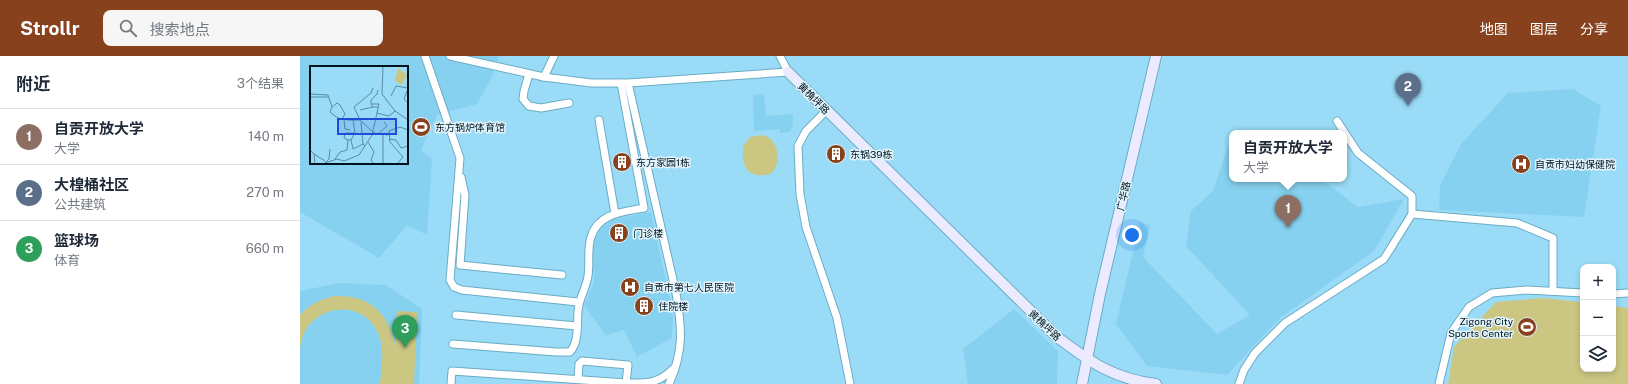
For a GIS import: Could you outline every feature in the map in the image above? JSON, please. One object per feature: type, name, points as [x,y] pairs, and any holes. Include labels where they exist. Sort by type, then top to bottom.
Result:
[{"type":"main road","name":"广华路","points":[[1082,384],[1100,294],[1156,56]]},
{"type":"main road","name":"黄桷坪路","points":[[788,72],[1057,337],[1087,359],[1112,373],[1137,382],[1156,384]]},
{"type":"street","points":[[426,56],[460,158],[450,280],[454,287],[462,290],[578,302]]},
{"type":"street","points":[[450,56],[544,77],[591,83],[625,83],[788,72],[780,56]]},
{"type":"street","points":[[544,77],[554,56]]},
{"type":"street","points":[[529,74],[523,99],[529,106],[541,108],[568,103]]},
{"type":"street","points":[[453,344],[570,352],[575,347],[578,302],[588,276],[591,237],[595,227],[601,220],[615,214],[644,208],[625,83]]},
{"type":"street","points":[[625,83],[676,293],[680,318],[681,337],[677,364],[669,384]]},
{"type":"street","points":[[827,110],[806,131],[798,146],[800,194],[806,227],[837,318],[850,384]]},
{"type":"street","points":[[599,120],[615,214]]},
{"type":"street","points":[[1337,121],[1343,130]]},
{"type":"street","points":[[1239,384],[1244,370],[1255,353],[1285,323],[1384,259],[1412,214],[1412,196],[1358,153],[1347,136]]},
{"type":"street","points":[[460,170],[465,195],[460,265],[562,275]]},
{"type":"street","points":[[1412,214],[1517,223],[1553,238],[1553,291]]},
{"type":"street","points":[[1439,384],[1451,334],[1469,307],[1492,293],[1527,290],[1580,293]]},
{"type":"street","points":[[1616,294],[1628,293]]},
{"type":"street","points":[[456,315],[577,326]]},
{"type":"street","points":[[578,379],[579,364],[582,361],[628,365],[626,383]]},
{"type":"street","points":[[451,384],[452,371],[626,383],[651,383],[665,377],[677,364]]},
{"type":"shaded area","points":[[300,56],[499,56],[492,77],[477,104],[437,115],[421,150],[432,159],[427,235],[407,225],[379,258],[300,212]]},
{"type":"shaded area","name":"自贡市妇幼保健院","points":[[1573,89],[1601,106],[1584,217],[1439,210],[1440,185],[1461,144],[1508,93]]},
{"type":"shaded area","points":[[764,94],[766,116],[793,114],[793,125],[790,132],[780,133],[780,129],[754,131],[753,95]]},
{"type":"shaded area","points":[[762,135],[771,140],[774,144],[777,149],[778,160],[771,173],[767,175],[757,175],[748,171],[744,163],[743,146],[750,137]]},
{"type":"shaded area","points":[[1228,146],[1229,182],[1325,182],[1358,207],[1404,199],[1374,251],[1280,318],[1227,375],[1147,366],[1116,324],[1140,222],[1150,225],[1143,257],[1217,334],[1250,315],[1186,246],[1191,211],[1213,191]]},
{"type":"shaded area","name":"自贡市第七人民医院","points":[[651,212],[673,317],[672,338],[637,357],[624,330],[606,335],[584,306],[594,282],[592,240],[604,221]]},
{"type":"shaded area","points":[[340,283],[386,285],[422,309],[419,384],[300,384],[300,291]]},
{"type":"shaded area","points":[[335,296],[358,299],[376,308],[388,323],[395,344],[397,311],[417,312],[414,384],[380,384],[382,359],[381,341],[371,322],[360,313],[347,310],[334,310],[321,315],[311,323],[303,335],[300,350],[300,315],[316,302]]},
{"type":"shaded area","name":"Zigong City Sports Center","points":[[1542,298],[1580,302],[1580,372],[1616,372],[1616,306],[1628,308],[1628,384],[1448,384],[1454,347],[1496,302]]},
{"type":"shaded area","points":[[1014,309],[1058,351],[1057,384],[968,384],[963,349]]},
{"type":"place","name":"大楻桶社区","points":[[1408,106]]},
{"type":"place","name":"东方锅炉体育馆","points":[[421,127]]},
{"type":"place","name":"东锅39栋","points":[[836,154]]},
{"type":"place","name":"东方家园1栋","points":[[622,162]]},
{"type":"place","name":"自贡市妇幼保健院","points":[[1521,164]]},
{"type":"place","name":"自贡开放大学","points":[[1288,228]]},
{"type":"place","name":"门诊楼","points":[[619,233]]},
{"type":"place","name":"自贡市第七人民医院","points":[[630,287]]},
{"type":"place","name":"住院楼","points":[[644,306]]},
{"type":"place","name":"Zigong City Sports Center","points":[[1527,327]]},
{"type":"place","name":"篮球场","points":[[405,348]]}]
